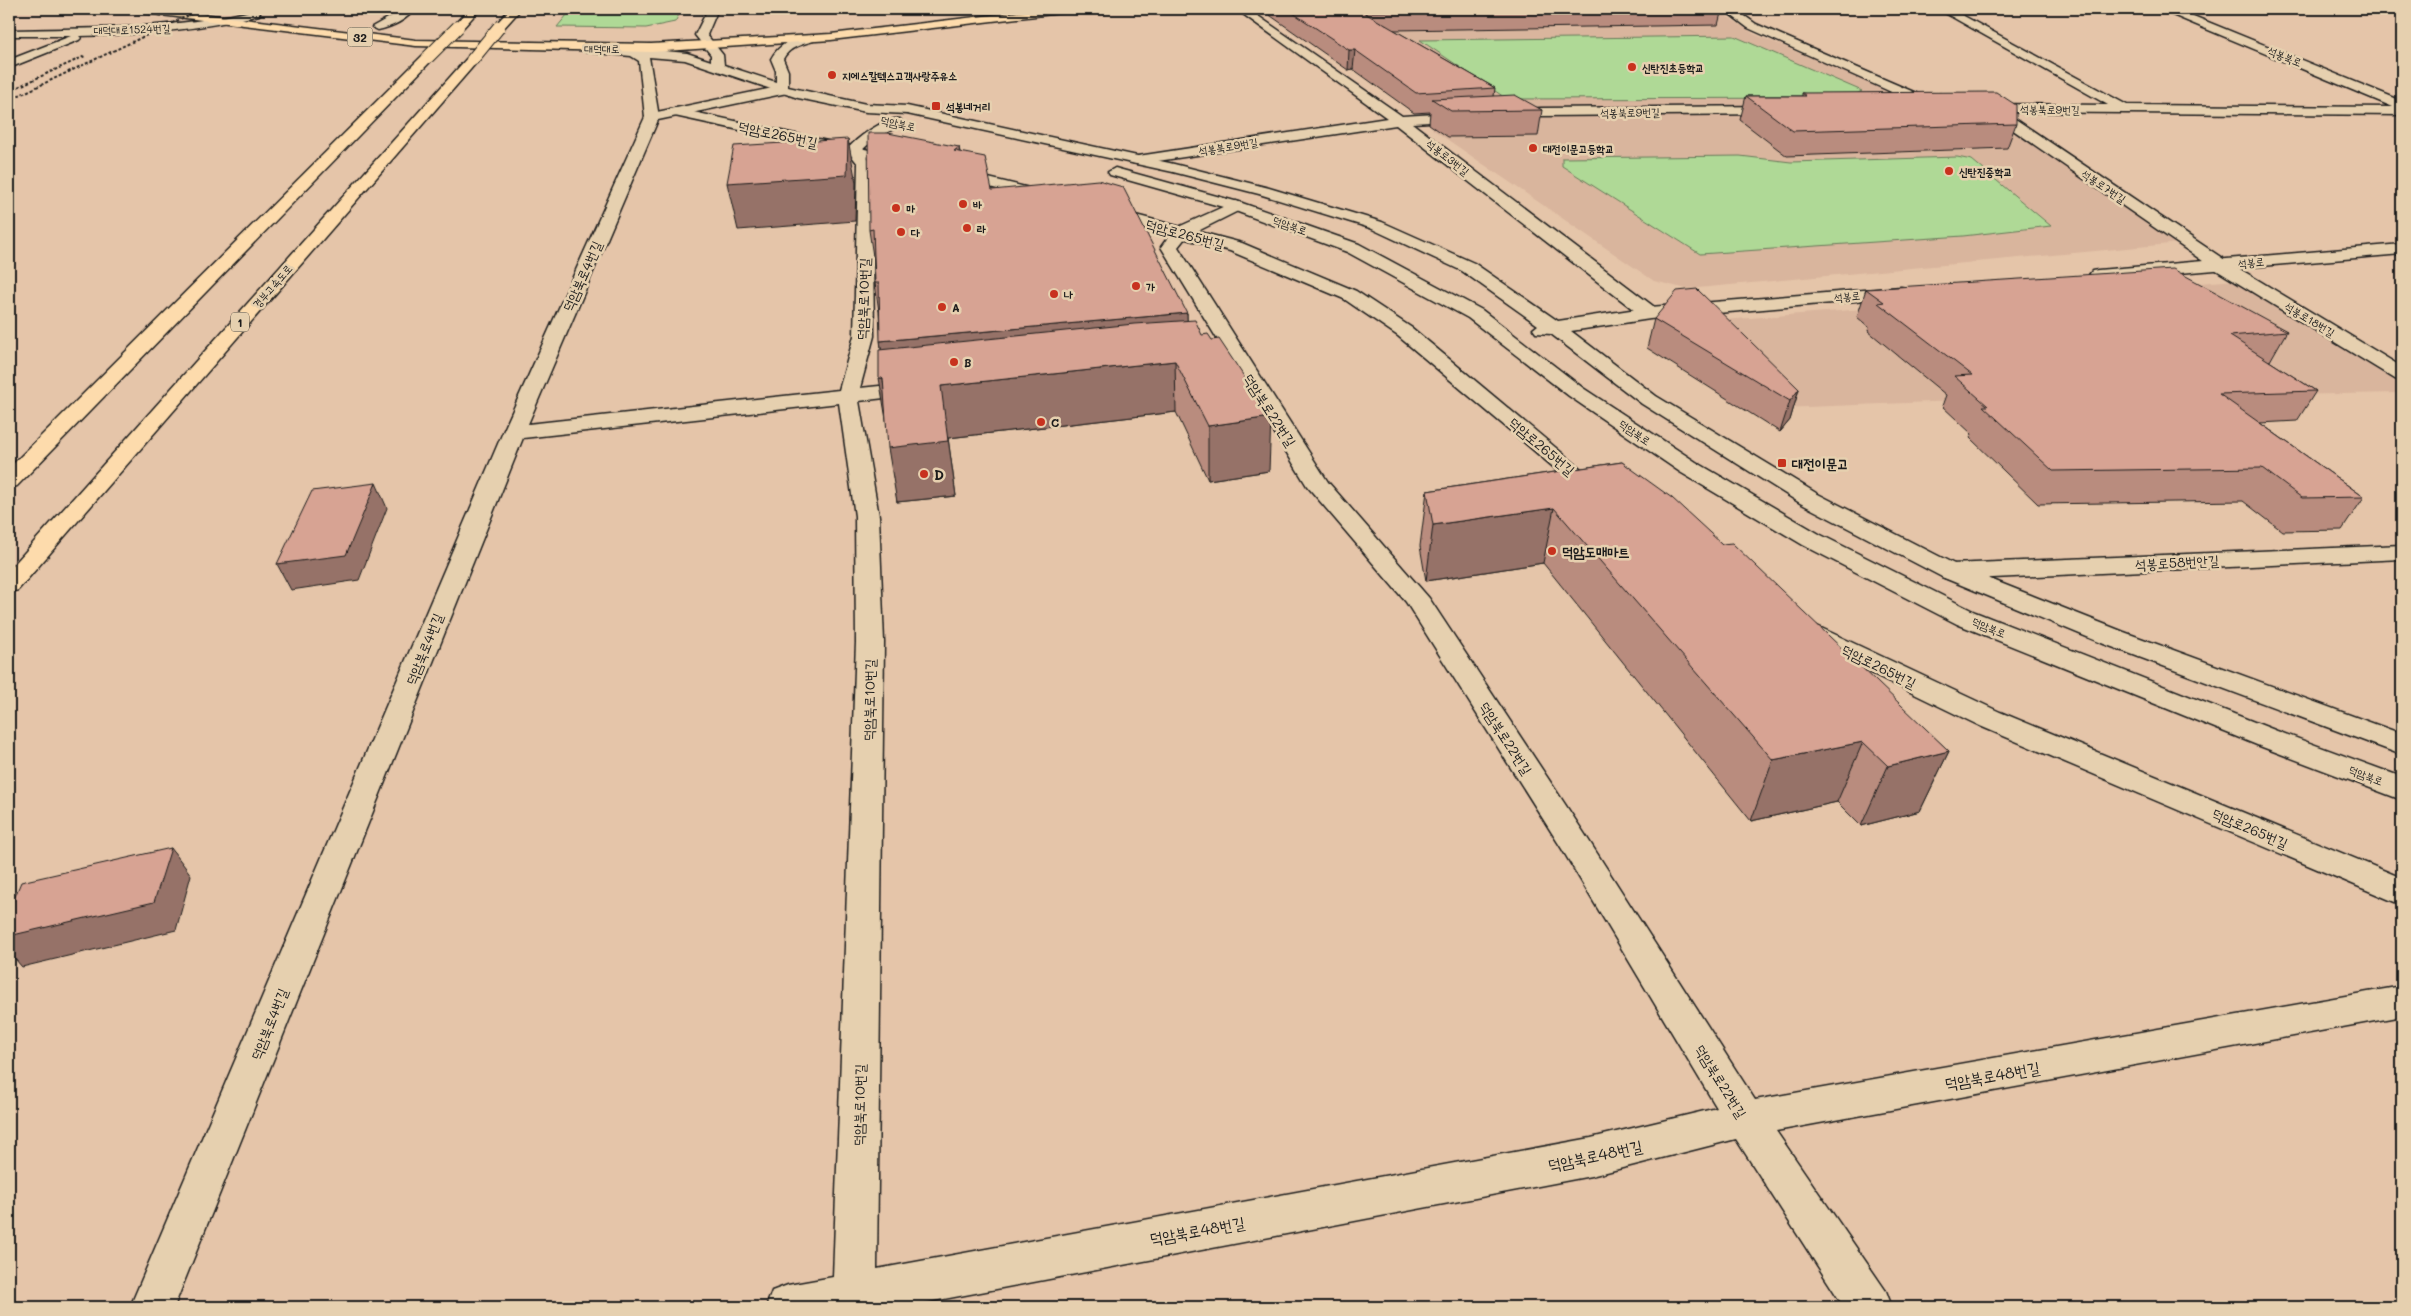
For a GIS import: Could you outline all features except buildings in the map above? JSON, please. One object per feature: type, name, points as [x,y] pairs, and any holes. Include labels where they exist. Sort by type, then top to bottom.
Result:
[{"type":"main road","name":"대덕대로","points":[[136,9],[416,43],[586,48],[709,46],[809,39],[1068,9]]},
{"type":"main road","name":"32","points":[[224,9],[378,27],[407,28]]},
{"type":"main road","points":[[9,481],[475,9]]},
{"type":"main road","name":"경부고속도로","points":[[9,585],[516,9]]},
{"type":"main road","name":"대덕대로","points":[[435,30],[619,37],[701,35],[859,25],[990,9]]},
{"type":"street","points":[[378,27],[400,18],[410,9]]},
{"type":"street","points":[[713,9],[701,35],[717,55],[718,66]]},
{"type":"street","name":"석봉로3번길","points":[[1241,9],[1399,120],[1650,313]]},
{"type":"street","points":[[1728,9],[1752,26],[1788,43],[1945,108],[1901,109]]},
{"type":"street","name":"석봉북로9번길","points":[[1943,9],[2126,110]]},
{"type":"street","name":"석봉북로","points":[[2167,9],[2402,106]]},
{"type":"street","points":[[9,64],[92,31],[169,13]]},
{"type":"street","name":"대덕대로1524번길","points":[[9,32],[185,27],[228,21],[255,13]]},
{"type":"street","points":[[636,52],[645,60],[663,115],[782,90],[782,71],[777,59],[780,52],[790,45],[809,39]]},
{"type":"street","name":"덕암북로","points":[[586,48],[687,57],[718,66],[782,90],[866,108],[907,110],[1138,160],[1264,191],[1376,225],[1468,267],[1554,327],[1649,400],[1808,498],[1951,572],[2114,638],[2402,746]]},
{"type":"street","points":[[2366,90],[2393,90]]},
{"type":"street","name":"덕암북로","points":[[866,108],[872,118],[1032,150],[1236,206],[1353,248],[1475,314],[1576,392],[1688,467],[1812,540],[1957,614],[2267,738],[2402,788]]},
{"type":"street","name":"석봉북로9번길","points":[[1970,108],[2402,111]]},
{"type":"street","name":"석봉로7번길","points":[[1990,108],[2219,264]]},
{"type":"street","name":"석봉북로9번길","points":[[1138,160],[1399,120],[1497,114],[1794,110]]},
{"type":"street","name":"덕암로265번길","points":[[663,115],[854,150],[1077,204],[1236,247],[1350,295],[1404,332],[1616,507]]},
{"type":"street","name":"덕암북로4번길","points":[[152,1307],[514,432],[663,115]]},
{"type":"street","points":[[854,150],[867,138],[895,122]]},
{"type":"street","name":"덕암북로10번길","points":[[854,150],[865,164],[864,336],[848,395],[867,516],[870,642],[854,1300]]},
{"type":"street","points":[[1180,233],[1236,206]]},
{"type":"street","name":"덕암북로22번길","points":[[1180,233],[1169,247],[1228,359],[1319,486],[1416,598],[1573,840],[1745,1119],[1870,1307]]},
{"type":"street","name":"석봉로","points":[[2079,276],[2402,250]]},
{"type":"street","name":"석봉로18번길","points":[[2219,264],[2402,375]]},
{"type":"street","name":"석봉로","points":[[1502,336],[1650,313],[1920,290]]},
{"type":"street","points":[[514,432],[937,386]]},
{"type":"street","name":"석봉로58번안길","points":[[1951,572],[2402,552]]},
{"type":"street","name":"덕암로265번길","points":[[1786,622],[1990,719],[2402,892]]},
{"type":"street","name":"덕암북로48번길","points":[[788,1307],[854,1300],[1591,1158],[1745,1119],[2402,1001]]},
{"type":"shaded area","points":[[301,9],[404,9],[366,17]]},
{"type":"shaded area","name":"신탄진초등학교","points":[[1259,9],[1716,9],[1754,34],[1905,97],[1882,104],[1492,108],[1309,15],[1269,15]]},
{"type":"shaded area","points":[[1786,113],[2017,131],[2191,242],[1687,289],[1654,281],[1432,129],[1437,124],[1479,119]]},
{"type":"shaded area","points":[[2250,279],[2402,373],[2402,393],[1982,400],[1781,408],[1698,322]]},
{"type":"green space","points":[[572,9],[682,9],[675,22],[646,28],[557,27]]},
{"type":"green space","points":[[1734,36],[1862,91],[1847,98],[1507,99],[1420,40]]},
{"type":"green space","points":[[1740,156],[1791,162],[1957,157],[1972,160],[2051,226],[1963,236],[1700,254],[1562,166],[1562,158]]},
{"type":"railway","points":[[9,100],[202,9]]},
{"type":"railway","points":[[9,91],[85,56]]},
{"type":"place","name":"신탄진초등학교","points":[[1632,67]]},
{"type":"place","name":"지에스칼텍스고객사랑주유소","points":[[832,75]]},
{"type":"place","name":"석봉네거리","points":[[936,106]]},
{"type":"place","name":"대전이문고등학교","points":[[1533,148]]},
{"type":"place","name":"신탄진중학교","points":[[1949,171]]},
{"type":"place","name":"바","points":[[963,204]]},
{"type":"place","name":"마","points":[[896,208]]},
{"type":"place","name":"라","points":[[967,228]]},
{"type":"place","name":"다","points":[[901,232]]},
{"type":"place","name":"가","points":[[1136,286]]},
{"type":"place","name":"나","points":[[1054,294]]},
{"type":"place","name":"A","points":[[942,307]]},
{"type":"place","name":"B","points":[[954,362]]},
{"type":"place","name":"C","points":[[1041,422]]},
{"type":"place","name":"대전이문고","points":[[1782,463]]},
{"type":"place","name":"D","points":[[924,474]]},
{"type":"place","name":"덕암도매마트","points":[[1552,551]]}]
